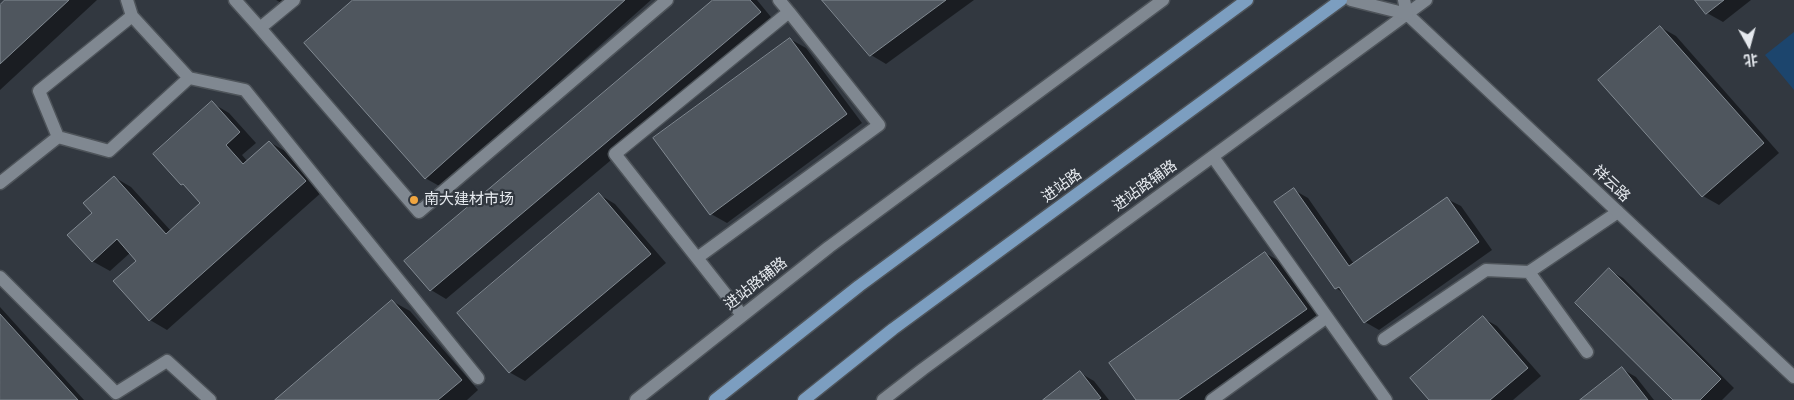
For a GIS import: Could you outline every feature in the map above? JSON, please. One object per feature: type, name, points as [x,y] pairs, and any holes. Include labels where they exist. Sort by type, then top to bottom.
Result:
[{"type":"main road","points":[[715,400],[859,286],[1247,0]]},
{"type":"main road","name":"进站路","points":[[804,400],[893,330],[1340,0]]},
{"type":"street","points":[[127,0],[132,16],[189,78],[245,90],[478,378]]},
{"type":"street","points":[[235,0],[419,212],[667,0]]},
{"type":"street","points":[[260,28],[294,0]]},
{"type":"street","points":[[697,258],[879,125],[780,0]]},
{"type":"street","name":"进站路辅路","points":[[636,400],[829,247],[1163,0]]},
{"type":"street","name":"祥云路","points":[[1351,0],[1407,14],[1794,376]]},
{"type":"street","points":[[1404,0],[1407,14]]},
{"type":"street","name":"进站路辅路","points":[[883,400],[1426,0]]},
{"type":"street","points":[[742,315],[615,154],[789,12]]},
{"type":"street","points":[[58,137],[39,91],[132,16]]},
{"type":"street","points":[[58,137],[109,151],[189,78]]},
{"type":"street","points":[[0,183],[58,137]]},
{"type":"street","points":[[1213,157],[1386,400]]},
{"type":"street","points":[[1384,339],[1486,270],[1529,272],[1618,212]]},
{"type":"street","points":[[1529,272],[1587,352]]},
{"type":"street","points":[[0,276],[116,393],[167,361],[210,400]]},
{"type":"street","points":[[1212,400],[1327,317]]},
{"type":"shaded area","points":[[1794,32],[1794,90],[1765,55]]},
{"type":"building","points":[[5,0],[69,0],[0,64],[0,5]]},
{"type":"building","points":[[353,0],[625,0],[425,179],[304,43]]},
{"type":"building","points":[[713,0],[750,0],[761,12],[430,291],[404,261]]},
{"type":"building","points":[[822,0],[946,0],[870,56]]},
{"type":"building","points":[[1695,0],[1724,0],[1706,14]]},
{"type":"building","points":[[1660,26],[1764,143],[1702,197],[1598,80]]},
{"type":"building","points":[[790,38],[847,114],[710,215],[653,138]]},
{"type":"building","points":[[212,101],[240,132],[226,145],[243,164],[269,141],[306,181],[149,321],[113,281],[136,261],[117,239],[92,262],[67,235],[92,213],[83,203],[114,176],[166,234],[200,203],[153,154]]},
{"type":"building","points":[[1294,188],[1349,266],[1447,197],[1479,242],[1364,323],[1339,287],[1335,289],[1274,202]]},
{"type":"building","points":[[599,193],[651,254],[509,373],[457,313]]},
{"type":"building","points":[[1265,252],[1307,309],[1178,400],[1136,400],[1109,363]]},
{"type":"building","points":[[1609,268],[1721,379],[1700,400],[1673,400],[1575,303]]},
{"type":"building","points":[[392,300],[462,380],[438,400],[275,400]]},
{"type":"building","points":[[0,314],[78,400],[0,400]]},
{"type":"building","points":[[1483,316],[1528,368],[1490,400],[1429,400],[1410,378]]},
{"type":"building","points":[[1622,367],[1648,400],[1580,400]]},
{"type":"building","points":[[1080,371],[1101,398],[1098,400],[1043,400]]},
{"type":"place","name":"南大建材市场","points":[[414,200]]}]
